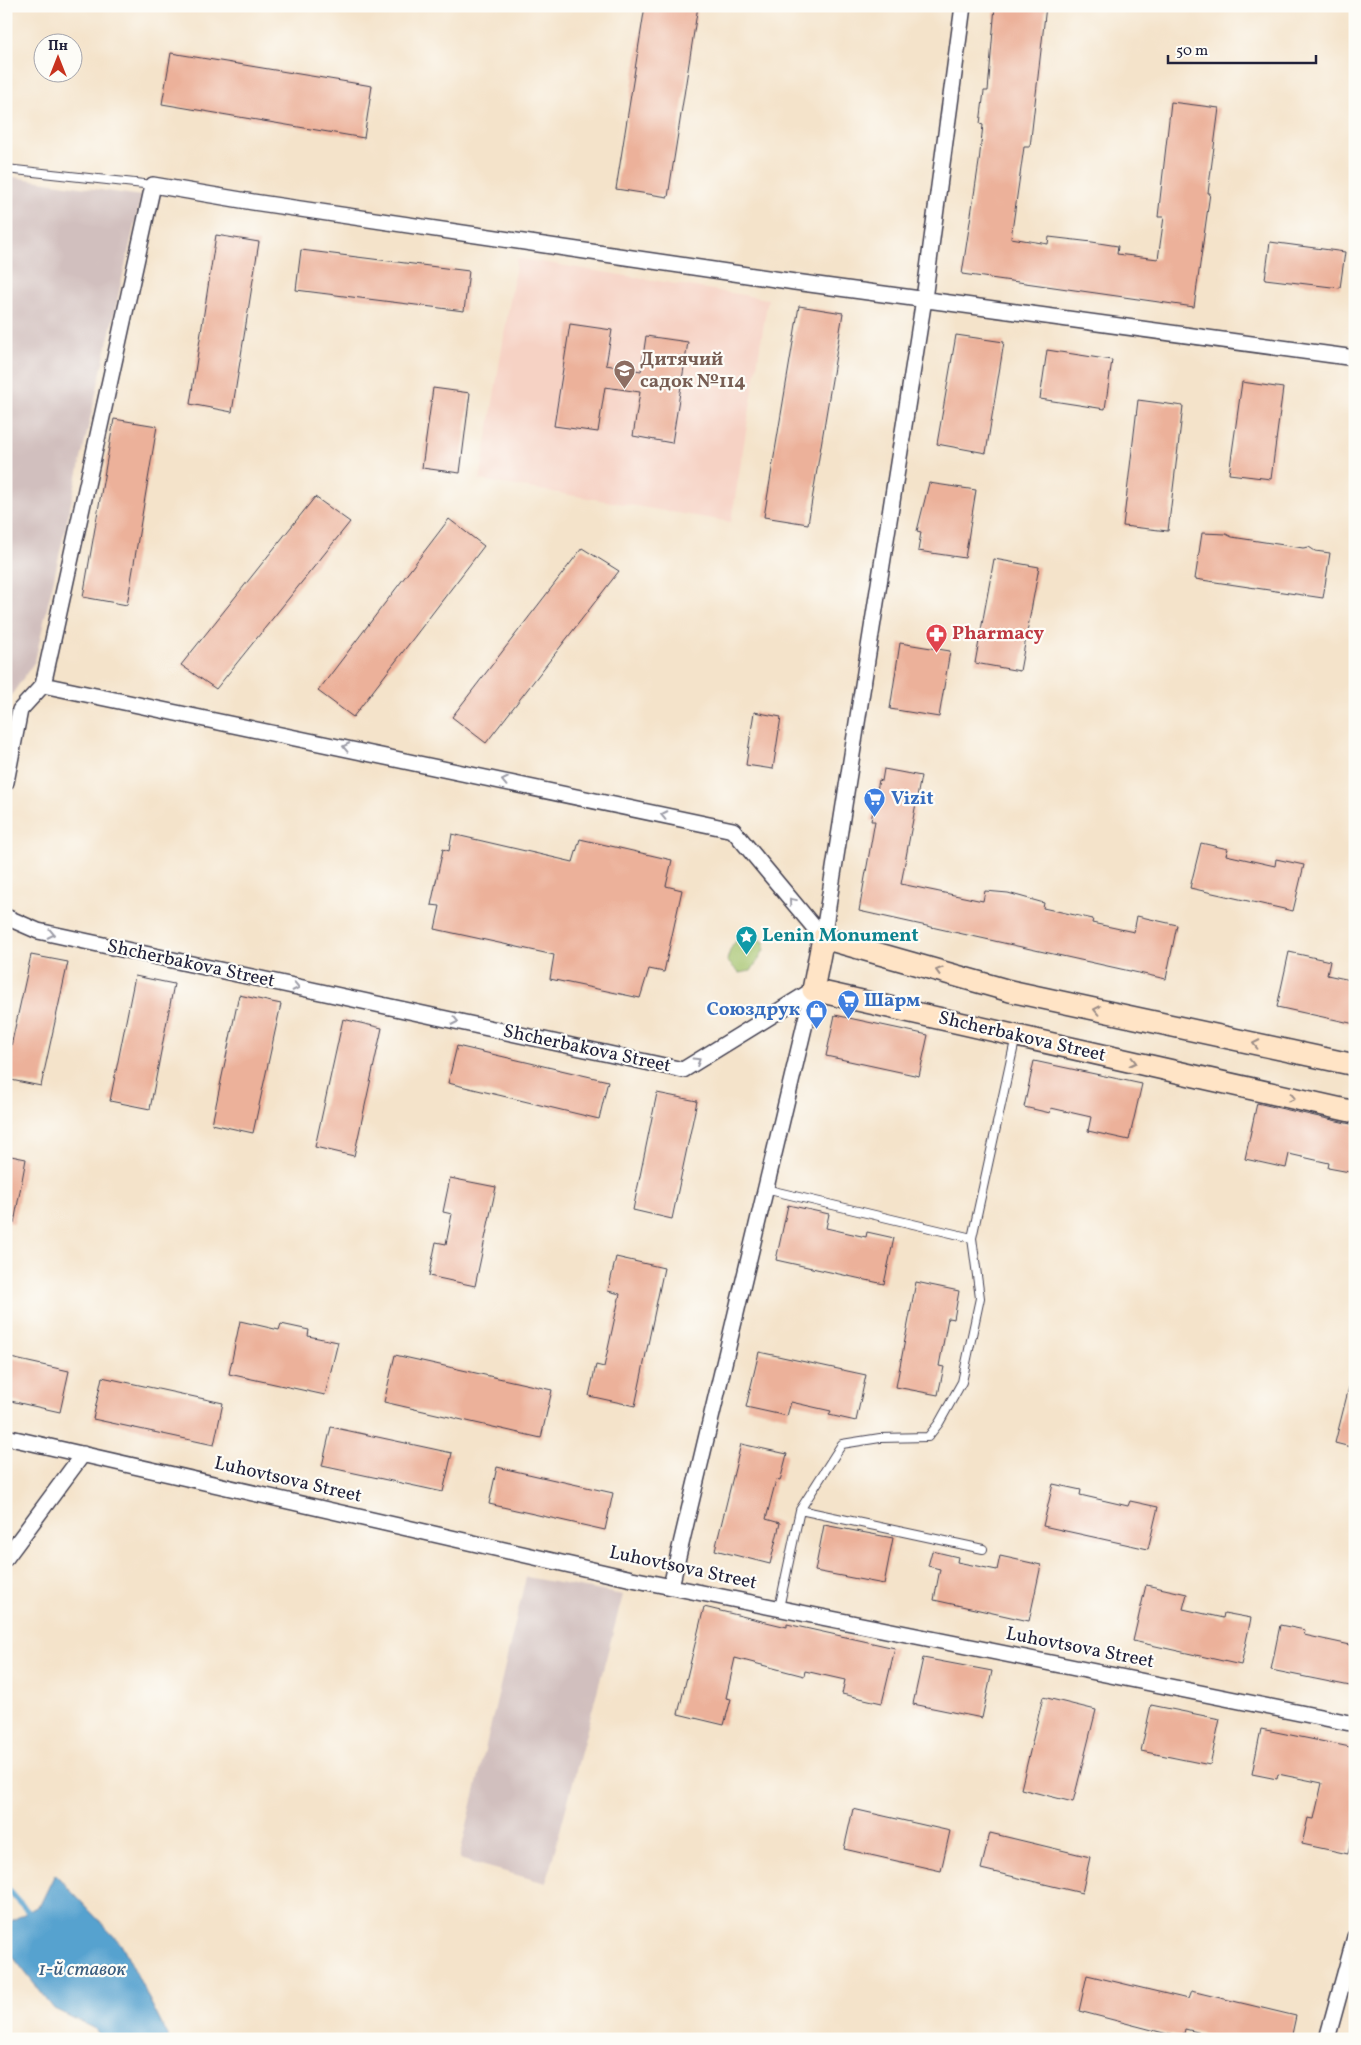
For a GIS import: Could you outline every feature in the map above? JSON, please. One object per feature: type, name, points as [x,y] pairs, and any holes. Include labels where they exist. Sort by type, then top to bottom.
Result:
[{"type":"street","points":[[671,1586],[813,990],[823,938],[924,299],[963,6]]},
{"type":"street","points":[[6,782],[20,710],[43,685],[153,185],[253,202],[924,299],[1355,358]]},
{"type":"street","points":[[43,685],[733,830],[823,938],[1010,991],[1355,1065]]},
{"type":"street","name":"Shcherbakova Street","points":[[6,917],[38,931],[683,1070],[813,990],[1355,1112]]},
{"type":"street","name":"Luhovtsova Street","points":[[6,1437],[671,1586],[1355,1724]]},
{"type":"street","points":[[6,1558],[83,1454]]},
{"type":"street","points":[[1327,2039],[1355,1937]]},
{"type":"lane","points":[[6,169],[153,185]]},
{"type":"lane","points":[[779,1608],[800,1510],[842,1444],[880,1438],[928,1437],[939,1423],[962,1382],[980,1298],[972,1238],[1016,1036]]},
{"type":"lane","points":[[765,1189],[972,1238]]},
{"type":"lane","points":[[800,1510],[983,1549]]},
{"type":"shaded area","points":[[6,176],[141,196],[35,661],[6,703]]},
{"type":"shaded area","name":"Дитячий садок №114","points":[[517,258],[768,299],[731,522],[480,480]]},
{"type":"shaded area","points":[[526,1577],[623,1595],[546,1883],[459,1859]]},
{"type":"green space","points":[[749,934],[764,942],[764,950],[751,971],[739,973],[727,961],[728,956],[737,941]]},
{"type":"water","name":"1-й ставок","points":[[55,1874],[122,1945],[169,2039],[103,2039],[94,2028],[54,2009],[6,1948],[6,1924],[40,1905]]},
{"type":"building","points":[[645,6],[698,6],[668,197],[616,189]]},
{"type":"building","points":[[995,6],[1046,6],[1030,147],[1024,147],[1011,238],[1048,244],[1049,237],[1092,242],[1118,246],[1117,254],[1158,259],[1164,217],[1158,217],[1171,102],[1219,108],[1208,193],[1210,193],[1194,307],[962,274],[979,162],[983,125],[980,124],[984,91],[988,91]]},
{"type":"building","points":[[171,53],[372,86],[364,138],[162,104]]},
{"type":"building","points":[[216,235],[259,242],[232,412],[190,404]]},
{"type":"building","points":[[1270,242],[1345,252],[1340,288],[1265,279]]},
{"type":"building","points":[[301,250],[469,271],[464,311],[296,290]]},
{"type":"building","points":[[799,306],[843,313],[808,524],[764,517]]},
{"type":"building","points":[[570,324],[612,330],[606,365],[641,371],[646,336],[688,342],[672,443],[633,436],[640,392],[605,387],[598,432],[554,426]]},
{"type":"building","points":[[956,335],[1004,342],[986,453],[937,444]]},
{"type":"building","points":[[1047,350],[1112,360],[1105,409],[1040,399]]},
{"type":"building","points":[[1242,382],[1283,388],[1271,479],[1229,474]]},
{"type":"building","points":[[433,388],[470,393],[460,473],[422,468]]},
{"type":"building","points":[[1138,400],[1183,406],[1168,531],[1123,526]]},
{"type":"building","points":[[114,419],[157,426],[127,605],[83,597]]},
{"type":"building","points":[[929,483],[976,490],[965,558],[918,551],[921,532],[917,531]]},
{"type":"building","points":[[315,497],[350,522],[216,689],[181,665]]},
{"type":"building","points":[[449,519],[484,546],[353,717],[318,691]]},
{"type":"building","points":[[1202,533],[1226,534],[1232,537],[1303,548],[1309,547],[1315,551],[1330,553],[1323,598],[1195,579]]},
{"type":"building","points":[[582,548],[619,571],[486,743],[452,717]]},
{"type":"building","points":[[994,559],[1039,567],[1020,671],[975,663]]},
{"type":"building","points":[[900,643],[950,651],[939,717],[890,709]]},
{"type":"building","points":[[754,712],[781,717],[773,769],[746,765]]},
{"type":"building","points":[[884,769],[921,776],[901,884],[983,901],[985,891],[1008,893],[1044,903],[1043,908],[1093,919],[1092,923],[1134,932],[1137,916],[1177,925],[1166,979],[859,911],[875,821],[871,821],[879,780],[882,781]]},
{"type":"building","points":[[452,834],[573,862],[580,839],[672,860],[666,886],[682,890],[664,972],[649,969],[640,998],[550,979],[554,955],[435,929],[440,906],[431,905],[443,849],[449,851]]},
{"type":"building","points":[[1201,843],[1228,849],[1226,855],[1275,866],[1276,859],[1304,865],[1293,911],[1190,888]]},
{"type":"building","points":[[1289,952],[1330,961],[1327,975],[1355,981],[1355,1024],[1277,1007]]},
{"type":"building","points":[[31,955],[68,962],[41,1086],[6,1079],[6,1069]]},
{"type":"building","points":[[135,976],[174,984],[150,1109],[110,1101]]},
{"type":"building","points":[[239,995],[281,1004],[253,1133],[212,1124]]},
{"type":"building","points":[[835,1015],[928,1035],[919,1076],[826,1056]]},
{"type":"building","points":[[343,1019],[382,1028],[354,1156],[315,1147]]},
{"type":"building","points":[[457,1046],[608,1081],[599,1119],[448,1083]]},
{"type":"building","points":[[1034,1061],[1142,1084],[1129,1140],[1088,1131],[1091,1117],[1051,1108],[1050,1113],[1024,1107]]},
{"type":"building","points":[[657,1093],[697,1101],[672,1219],[633,1210]]},
{"type":"building","points":[[1257,1103],[1355,1125],[1355,1173],[1328,1168],[1329,1163],[1289,1154],[1286,1168],[1245,1159]]},
{"type":"building","points":[[6,1155],[26,1159],[14,1223],[6,1222]]},
{"type":"building","points":[[450,1178],[496,1187],[475,1286],[429,1276],[436,1242],[446,1244],[452,1214],[443,1212]]},
{"type":"building","points":[[788,1205],[829,1214],[826,1228],[866,1237],[867,1232],[894,1238],[884,1284],[776,1260]]},
{"type":"building","points":[[616,1257],[664,1268],[635,1406],[589,1396],[596,1365],[604,1367],[620,1294],[608,1291]]},
{"type":"building","points":[[916,1282],[959,1291],[954,1319],[948,1318],[939,1366],[944,1367],[938,1395],[896,1387]]},
{"type":"building","points":[[240,1321],[279,1330],[281,1324],[309,1330],[308,1336],[338,1342],[325,1395],[229,1374]]},
{"type":"building","points":[[759,1352],[866,1375],[856,1421],[829,1415],[831,1411],[791,1402],[787,1416],[746,1407]]},
{"type":"building","points":[[395,1355],[552,1390],[541,1438],[384,1402]]},
{"type":"building","points":[[6,1357],[69,1371],[60,1412],[6,1400]]},
{"type":"building","points":[[102,1377],[223,1403],[214,1445],[93,1419]]},
{"type":"building","points":[[1349,1387],[1355,1388],[1355,1448],[1335,1443]]},
{"type":"building","points":[[331,1427],[452,1453],[443,1492],[322,1466]]},
{"type":"building","points":[[741,1444],[787,1454],[780,1481],[776,1480],[766,1519],[780,1523],[770,1564],[715,1550]]},
{"type":"building","points":[[497,1467],[613,1493],[605,1530],[489,1504]]},
{"type":"building","points":[[1053,1484],[1081,1490],[1080,1495],[1128,1506],[1130,1501],[1158,1507],[1148,1549],[1043,1526]]},
{"type":"building","points":[[824,1525],[893,1538],[884,1584],[815,1571]]},
{"type":"building","points":[[932,1551],[958,1557],[957,1562],[997,1570],[1000,1556],[1041,1565],[1029,1621],[934,1600],[940,1569],[928,1566]]},
{"type":"building","points":[[1146,1585],[1187,1594],[1183,1609],[1223,1618],[1224,1613],[1251,1618],[1241,1665],[1133,1641]]},
{"type":"building","points":[[704,1607],[787,1627],[787,1624],[895,1648],[882,1703],[842,1694],[845,1680],[805,1671],[804,1676],[735,1658],[726,1698],[731,1699],[724,1725],[678,1714]]},
{"type":"building","points":[[1280,1625],[1305,1630],[1304,1635],[1355,1646],[1355,1687],[1271,1670]]},
{"type":"building","points":[[923,1658],[992,1671],[982,1718],[913,1704]]},
{"type":"building","points":[[1043,1697],[1096,1710],[1073,1802],[1021,1789]]},
{"type":"building","points":[[1151,1705],[1220,1719],[1210,1765],[1141,1751]]},
{"type":"building","points":[[1261,1729],[1355,1748],[1355,1823],[1348,1854],[1302,1844],[1308,1818],[1314,1819],[1322,1783],[1278,1774],[1277,1779],[1252,1774]]},
{"type":"building","points":[[853,1809],[950,1831],[941,1871],[844,1849]]},
{"type":"building","points":[[990,1833],[1090,1857],[1082,1893],[981,1869]]},
{"type":"building","points":[[1087,1975],[1188,1999],[1191,1991],[1296,2016],[1291,2039],[1226,2039],[1185,2029],[1183,2038],[1079,2011]]},
{"type":"waterway","points":[[6,1887],[32,1916]]},
{"type":"place","name":"Дитячий садок №114","points":[[624,390]]},
{"type":"place","name":"Pharmacy","points":[[936,653]]},
{"type":"place","name":"Vizit","points":[[875,818]]},
{"type":"place","name":"Lenin Monument","points":[[746,955]]},
{"type":"place","name":"Шарм","points":[[848,1020]]},
{"type":"place","name":"Союздрук","points":[[816,1029]]}]
